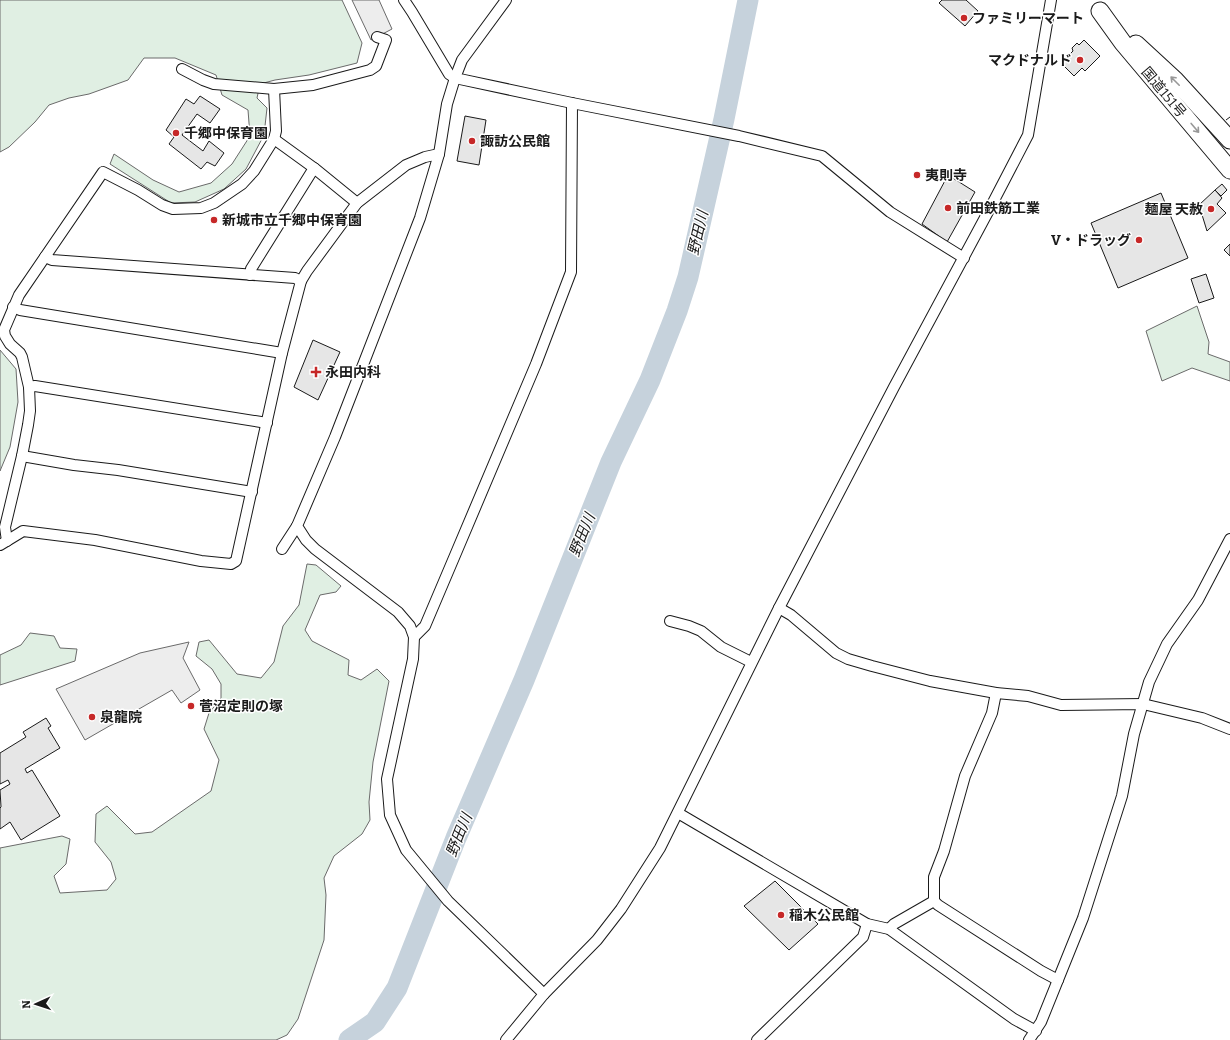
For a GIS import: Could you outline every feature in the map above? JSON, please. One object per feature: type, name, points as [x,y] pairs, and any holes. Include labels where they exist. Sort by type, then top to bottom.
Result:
[{"type":"highway","name":"国道151号","points":[[1095,5],[1175,80],[1230,140]]},
{"type":"highway","name":"国道151号","points":[[1095,5],[1123,42],[1230,170]]},
{"type":"street","points":[[404,0],[449,74],[455,78],[708,130],[822,156],[890,212],[964,258]]},
{"type":"street","points":[[282,549],[297,526],[334,437],[420,218],[439,154],[447,104],[462,60],[506,0]]},
{"type":"street","points":[[506,1040],[544,994],[597,940],[621,909],[660,848],[751,662],[894,387],[964,258],[1028,135],[1051,0]]},
{"type":"street","points":[[182,69],[214,84],[274,89],[313,85],[370,70],[376,66],[386,40],[377,37]]},
{"type":"street","points":[[3,543],[5,527],[22,456],[29,418],[29,387],[20,352],[10,344],[5,336],[4,330],[19,295],[103,172],[138,190],[162,206],[173,209],[201,208],[214,202],[242,184],[254,171],[274,139],[276,131],[274,89]]},
{"type":"street","points":[[414,637],[425,626],[447,575],[536,364],[571,272],[572,103]]},
{"type":"street","points":[[274,139],[314,168],[357,203]]},
{"type":"street","points":[[3,543],[24,531],[95,540],[201,561],[231,564],[236,561],[282,353],[301,281],[357,203],[406,165],[425,157],[439,154]]},
{"type":"street","points":[[250,275],[250,270],[314,168]]},
{"type":"street","points":[[45,257],[52,260],[295,278],[301,281]]},
{"type":"street","points":[[14,307],[20,310],[282,353]]},
{"type":"street","points":[[29,387],[35,386],[267,423]]},
{"type":"street","points":[[22,456],[252,492]]},
{"type":"street","points":[[297,526],[315,550],[398,612],[410,626],[414,637],[413,659],[387,779],[390,815],[406,850],[448,901],[544,994]]},
{"type":"street","points":[[1029,1040],[1041,1022],[1083,918],[1122,796],[1134,734],[1149,682],[1167,644],[1198,600],[1230,539]]},
{"type":"street","points":[[779,608],[791,615],[836,653],[848,659],[872,666],[930,681],[996,693],[1028,696],[1061,705],[1143,704],[1202,718],[1230,729]]},
{"type":"street","points":[[670,621],[701,631],[721,647],[751,662]]},
{"type":"street","points":[[996,693],[992,713],[965,776],[944,851],[934,877],[934,901],[1021,959],[1058,980]]},
{"type":"street","points":[[678,813],[867,924],[889,929],[1014,1019],[1036,1031]]},
{"type":"street","points":[[889,929],[894,924],[934,901]]},
{"type":"street","points":[[757,1040],[863,936],[867,924]]},
{"type":"green space","points":[[0,0],[342,0],[362,43],[357,63],[309,75],[275,80],[260,84],[257,98],[267,108],[264,135],[246,169],[224,189],[195,202],[171,203],[110,164],[114,154],[153,180],[179,192],[211,183],[232,164],[250,136],[248,110],[222,95],[216,75],[175,58],[144,58],[128,80],[89,94],[69,98],[49,105],[35,122],[9,147],[0,152]]},
{"type":"green space","points":[[1197,306],[1209,342],[1208,354],[1230,362],[1230,381],[1192,368],[1162,381],[1146,331]]},
{"type":"green space","points":[[0,350],[16,369],[18,402],[10,447],[0,471]]},
{"type":"green space","points":[[307,564],[316,565],[341,586],[336,592],[320,595],[305,630],[312,641],[349,660],[348,675],[361,680],[377,669],[389,681],[373,762],[369,802],[370,820],[362,834],[334,856],[324,878],[326,895],[324,940],[298,1019],[287,1035],[276,1040],[0,1040],[0,848],[62,836],[70,839],[66,864],[54,876],[60,893],[107,890],[116,879],[111,862],[95,842],[96,814],[107,806],[135,834],[152,832],[211,791],[219,760],[204,729],[209,713],[221,698],[221,684],[212,669],[196,656],[199,642],[209,640],[237,674],[261,678],[274,662],[283,626],[299,605]]},
{"type":"green space","points":[[30,633],[54,636],[60,648],[77,649],[75,661],[0,685],[0,655],[21,645]]},
{"type":"shaded area","points":[[352,0],[379,0],[392,29],[371,40]]},
{"type":"shaded area","points":[[189,642],[183,658],[200,690],[181,703],[172,690],[85,740],[56,689],[140,653]]},
{"type":"building","name":"ファミリーマート","points":[[942,0],[966,0],[978,11],[965,26],[939,3]]},
{"type":"building","name":"マクドナルド","points":[[1084,40],[1100,56],[1085,71],[1082,68],[1074,76],[1061,63],[1073,51],[1072,48],[1077,43],[1079,45]]},
{"type":"building","name":"千郷中保育園","points":[[200,96],[220,109],[210,123],[197,114],[182,135],[203,151],[209,141],[224,153],[215,166],[207,162],[201,169],[169,144],[174,137],[166,130],[186,99],[194,104]]},
{"type":"building","name":"諏訪公民館","points":[[465,116],[486,120],[479,165],[457,161]]},
{"type":"building","name":"前田鉄筋工業","points":[[948,175],[975,192],[947,242],[922,224]]},
{"type":"building","points":[[1222,184],[1227,190],[1221,196],[1215,190]]},
{"type":"building","name":"麺屋 天赦","points":[[1215,190],[1222,198],[1217,204],[1226,213],[1207,231],[1199,205]]},
{"type":"building","name":"V・ドラッグ","points":[[1161,193],[1188,258],[1118,288],[1091,223]]},
{"type":"building","points":[[1230,244],[1230,256],[1224,250]]},
{"type":"building","points":[[1206,274],[1214,298],[1199,303],[1191,279]]},
{"type":"building","points":[[313,340],[340,352],[318,400],[294,387]]},
{"type":"building","points":[[46,718],[51,726],[48,728],[60,748],[25,769],[27,773],[32,770],[60,816],[21,840],[10,822],[0,829],[0,790],[10,784],[8,780],[0,784],[0,753],[26,737],[23,732]]},
{"type":"building","name":"稲木公民館","points":[[775,881],[818,924],[789,950],[744,906]]},
{"type":"waterway","name":"野田川","points":[[349,1040],[375,1022],[397,988],[456,838],[524,680],[611,462],[650,380],[677,311],[688,277],[724,119],[748,0]]},
{"type":"fence","points":[[1226,120],[1230,117]]},
{"type":"place","name":"ファミリーマート","points":[[964,18]]},
{"type":"place","name":"マクドナルド","points":[[1080,60]]},
{"type":"place","name":"千郷中保育園","points":[[176,133]]},
{"type":"place","name":"諏訪公民館","points":[[472,141]]},
{"type":"place","name":"夷則寺","points":[[917,175]]},
{"type":"place","name":"前田鉄筋工業","points":[[948,208]]},
{"type":"place","name":"麺屋 天赦","points":[[1211,209]]},
{"type":"place","name":"新城市立千郷中保育園","points":[[214,220]]},
{"type":"place","name":"V・ドラッグ","points":[[1139,240]]},
{"type":"place","name":"永田内科","points":[[316,372]]},
{"type":"place","name":"菅沼定則の塚","points":[[191,706]]},
{"type":"place","name":"泉龍院","points":[[92,717]]},
{"type":"place","name":"稲木公民館","points":[[781,915]]}]
